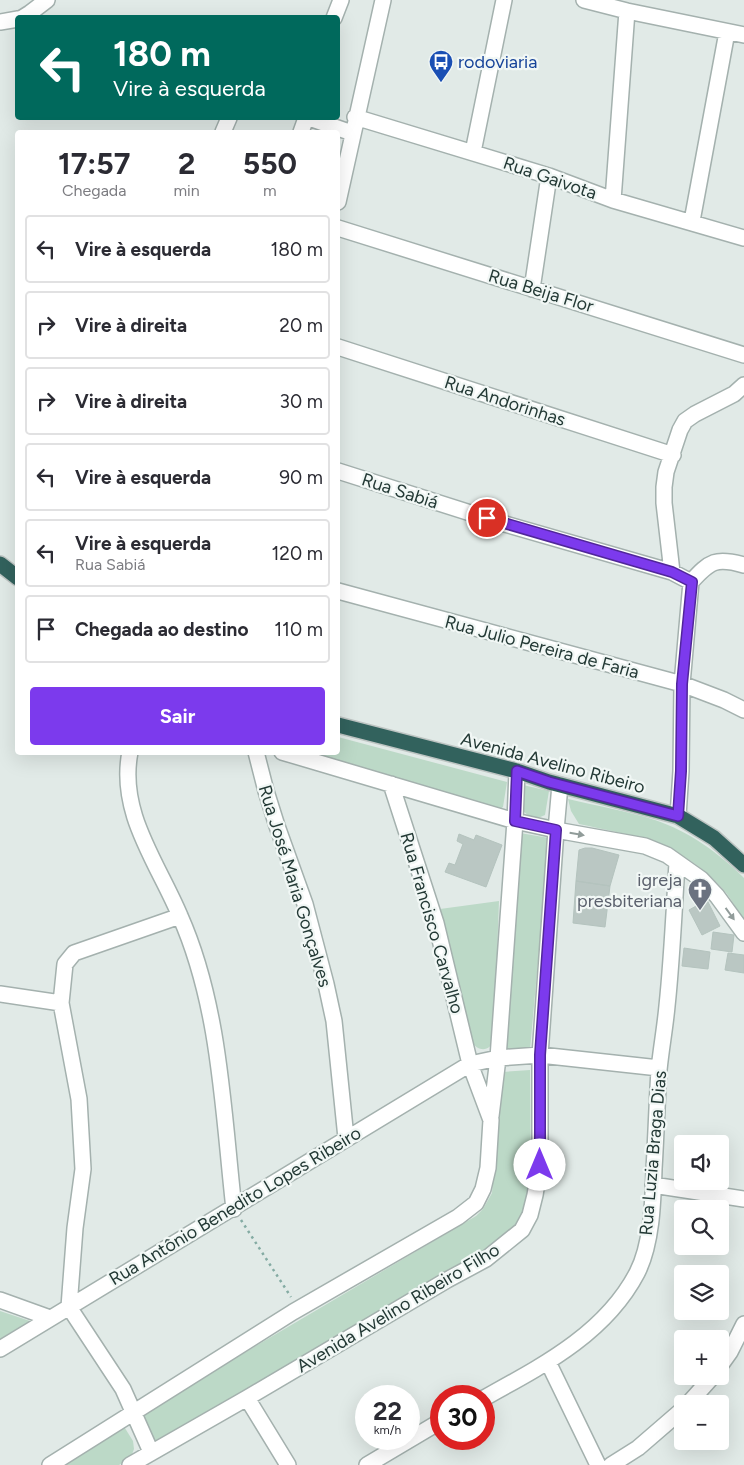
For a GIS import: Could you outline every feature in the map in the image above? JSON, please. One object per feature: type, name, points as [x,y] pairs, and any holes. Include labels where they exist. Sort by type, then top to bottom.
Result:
[{"type":"highway","points":[[0,564],[15,576]]},
{"type":"highway","name":"Avenida Avelino Ribeiro","points":[[340,726],[517,771],[560,785],[678,816],[714,838],[744,865]]},
{"type":"street","points":[[27,15],[47,0]]},
{"type":"street","points":[[335,15],[341,0]]},
{"type":"street","points":[[340,192],[383,0]]},
{"type":"street","points":[[473,152],[504,0]]},
{"type":"street","points":[[584,0],[627,11],[744,35]]},
{"type":"street","points":[[613,200],[627,11]]},
{"type":"street","points":[[0,22],[15,20]]},
{"type":"street","points":[[692,222],[727,32]]},
{"type":"street","name":"Rua Gaivota","points":[[356,117],[549,176],[613,200],[744,238]]},
{"type":"street","points":[[314,120],[352,133]]},
{"type":"street","points":[[532,289],[549,176]]},
{"type":"street","name":"Rua Beija Flor","points":[[340,229],[744,355]]},
{"type":"street","name":"Rua Andorinhas","points":[[340,348],[673,455]]},
{"type":"street","points":[[672,572],[664,503],[666,472],[680,430],[685,421],[734,394],[744,385]]},
{"type":"street","name":"Rua Sabiá","points":[[340,472],[505,524],[672,572],[692,582]]},
{"type":"street","points":[[678,816],[681,771],[682,684],[692,582],[706,565],[720,561],[744,565]]},
{"type":"street","name":"Rua Julio Pereira de Faria","points":[[340,592],[682,684],[744,710]]},
{"type":"street","points":[[130,755],[128,784],[132,811],[143,839],[180,916],[197,960],[207,997],[215,1042],[234,1209]]},
{"type":"street","name":"Rua José Maria Gonçalves","points":[[257,755],[277,826],[305,904],[326,984],[334,1021],[346,1138]]},
{"type":"street","points":[[292,755],[515,821],[645,846],[666,855],[701,879],[717,896],[744,933]]},
{"type":"street","points":[[50,1465],[299,1309],[458,1217],[476,1203],[483,1189],[488,1168],[498,1058],[517,771]]},
{"type":"street","name":"Rua Francisco Carvalho","points":[[391,784],[436,923],[470,1064]]},
{"type":"street","name":"Avenida Avelino Ribeiro Filho","points":[[133,1464],[486,1259],[522,1230],[530,1215],[536,1195],[540,1165],[540,1055],[560,785]]},
{"type":"street","name":"Rua Luzia Braga Dias","points":[[495,1392],[548,1362],[573,1345],[601,1320],[621,1296],[637,1272],[646,1246],[651,1216],[659,1068],[667,1007],[677,863]]},
{"type":"street","points":[[151,1452],[122,1388],[69,1308],[75,1228],[83,1169],[79,1099],[61,1004],[66,964],[74,953],[180,916]]},
{"type":"street","points":[[0,994],[61,1004]]},
{"type":"street","name":"Rua Antônio Benedito Lopes Ribeiro","points":[[0,1349],[234,1209],[346,1138],[470,1064],[498,1058],[540,1055],[659,1068]]},
{"type":"street","points":[[470,1064],[491,1120]]},
{"type":"street","points":[[653,1185],[744,1199]]},
{"type":"street","points":[[0,1300],[50,1318]]},
{"type":"street","points":[[729,1353],[744,1324]]},
{"type":"street","points":[[548,1362],[598,1465]]},
{"type":"street","points":[[696,1395],[705,1385]]},
{"type":"street","points":[[247,1398],[288,1465]]},
{"type":"street","points":[[611,1465],[638,1448],[674,1417]]},
{"type":"street","points":[[366,1465],[430,1427]]},
{"type":"path","points":[[234,1209],[299,1309]]},
{"type":"green space","points":[[340,738],[507,782],[503,807],[499,810],[307,755],[340,755]]},
{"type":"green space","points":[[523,785],[549,791],[545,815],[531,818],[522,810]]},
{"type":"green space","points":[[568,799],[655,820],[679,830],[702,844],[744,878],[744,920],[719,885],[691,861],[680,854],[647,840],[579,824],[571,811]]},
{"type":"green space","points":[[520,833],[549,838],[530,1050],[504,1052]]},
{"type":"green space","points":[[499,901],[494,1039],[488,1048],[481,1049],[472,1042],[440,909]]},
{"type":"green space","points":[[530,1070],[531,1184],[523,1213],[509,1234],[499,1243],[155,1443],[139,1415],[476,1216],[483,1209],[492,1193],[502,1072]]},
{"type":"green space","points":[[0,1311],[30,1321],[0,1339]]},
{"type":"green space","points":[[123,1425],[133,1441],[134,1449],[131,1457],[119,1465],[57,1465]]},
{"type":"building","points":[[459,834],[474,840],[476,835],[502,845],[486,887],[445,872],[449,863],[455,865],[463,844],[457,841]]},
{"type":"building","points":[[585,848],[619,855],[610,886],[576,881],[579,850]]},
{"type":"building","points":[[576,881],[610,886],[605,927],[573,923]]},
{"type":"building","points":[[707,900],[720,926],[702,935],[689,910]]},
{"type":"building","points":[[713,932],[734,935],[732,952],[711,949]]},
{"type":"building","points":[[684,948],[710,952],[708,969],[682,966]]},
{"type":"building","points":[[728,953],[744,955],[744,973],[725,970]]},
{"type":"place","name":"rodoviaria","points":[[441,83]]},
{"type":"place","name":"igreja presbiteriana","points":[[700,911]]},
{"type":"route","points":[[487,518],[672,572],[692,582],[682,684],[681,771],[678,816],[549,782],[517,771],[515,821],[556,830],[540,1055],[540,1165]]}]
